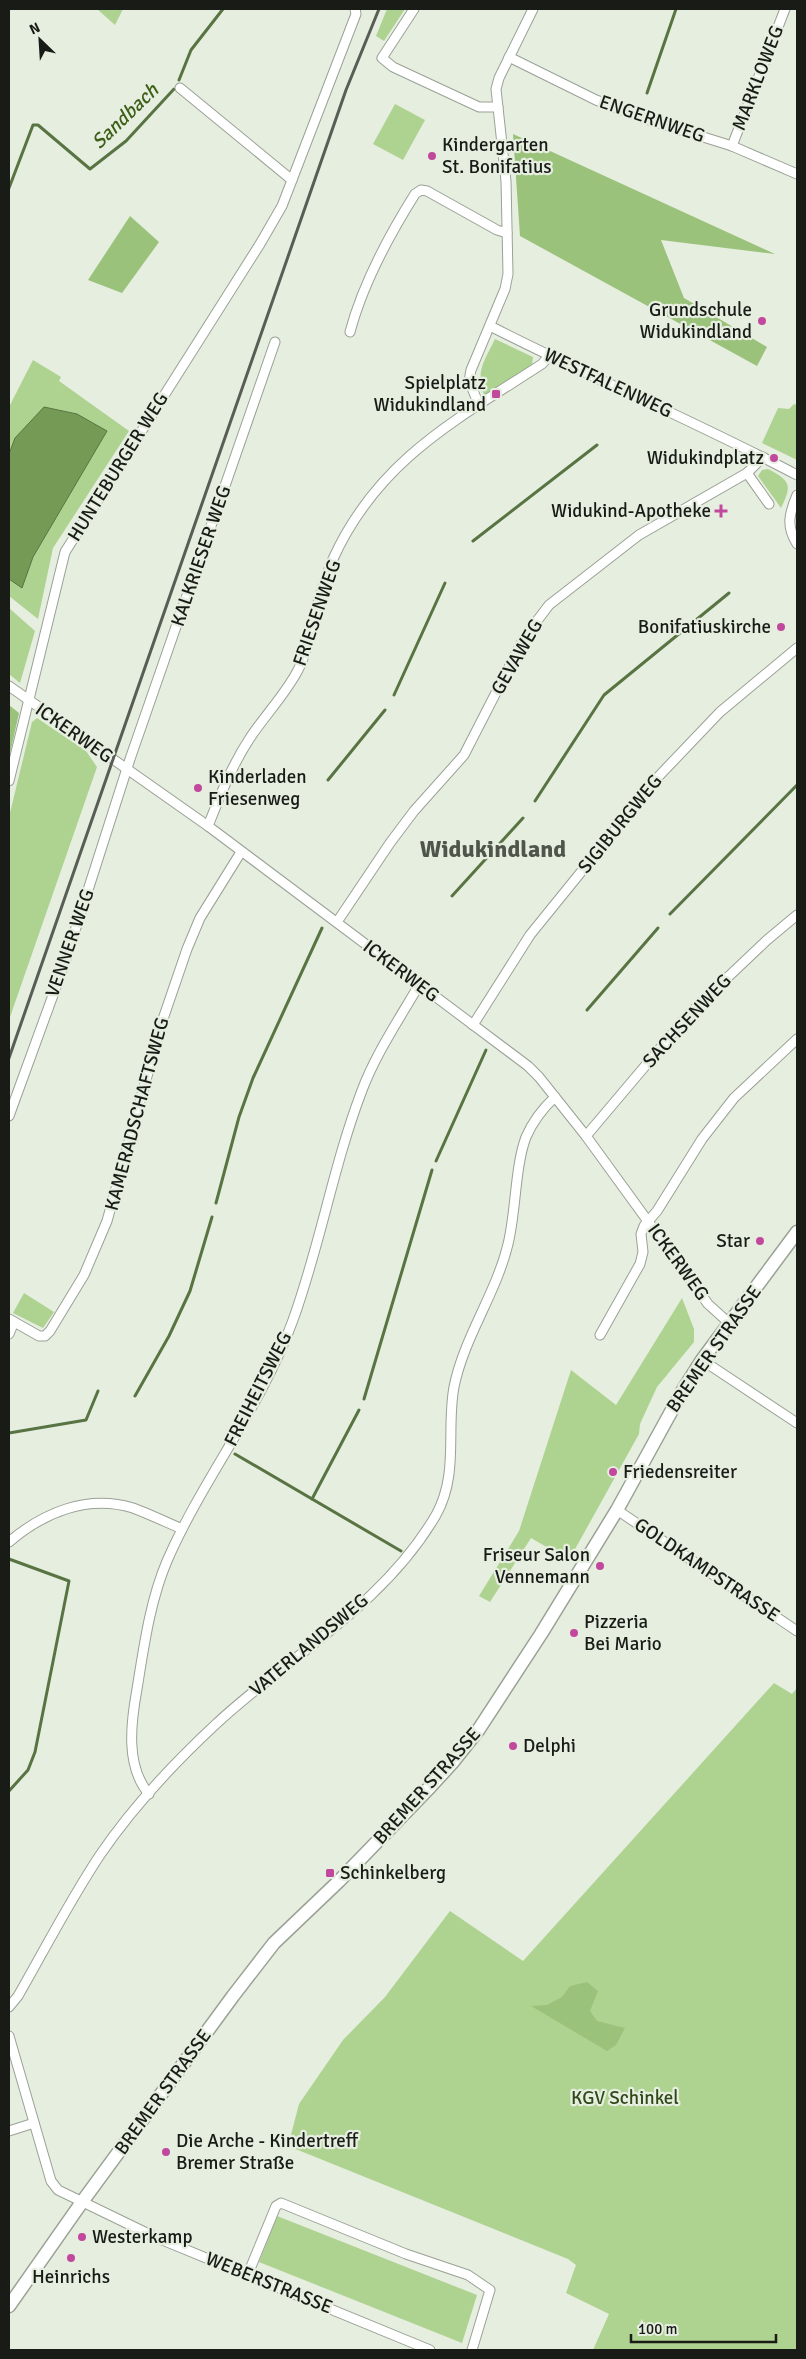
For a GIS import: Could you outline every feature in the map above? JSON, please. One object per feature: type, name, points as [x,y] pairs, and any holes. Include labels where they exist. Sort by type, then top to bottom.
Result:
[{"type":"main road","name":"BREMER STRASSE","points":[[9,2306],[82,2202],[274,1943],[452,1763],[479,1729],[541,1634],[617,1510],[683,1390],[702,1360],[797,1232]]},
{"type":"street","name":"HUNTEBURGER WEG","points":[[9,782],[64,552],[260,244],[282,206],[356,14],[355,9]]},
{"type":"street","points":[[414,9],[382,58],[394,66],[480,107],[498,107]]},
{"type":"street","points":[[479,405],[469,381],[471,370],[506,289],[508,274],[506,180],[497,84],[533,9]]},
{"type":"street","name":"MARKLOWEG","points":[[732,146],[785,9]]},
{"type":"street","name":"ENGERNWEG","points":[[509,57],[596,100],[646,119],[732,146],[797,174]]},
{"type":"street","points":[[180,88],[292,180]]},
{"type":"street","points":[[350,332],[358,302],[373,270],[415,194],[421,190],[427,191],[498,230],[507,233]]},
{"type":"street","name":"WESTFALENWEG","points":[[490,326],[548,356],[763,457]]},
{"type":"street","name":"KALKRIESER WEG","points":[[127,770],[275,342]]},
{"type":"street","name":"FRIESENWEG","points":[[208,826],[232,769],[245,746],[289,686],[299,668],[322,587],[333,559],[348,530],[368,500],[392,470],[434,434],[542,364],[548,356]]},
{"type":"street","points":[[763,457],[797,475]]},
{"type":"street","name":"GEVAWEG","points":[[337,922],[396,835],[464,755],[524,638],[549,605],[639,535],[747,473],[763,457]]},
{"type":"street","points":[[747,473],[769,504]]},
{"type":"street","points":[[797,495],[788,521],[797,544]]},
{"type":"street","name":"SIGIBURGWEG","points":[[473,1025],[530,935],[658,777],[720,712],[797,648]]},
{"type":"street","name":"ICKERWEG","points":[[9,686],[208,826],[528,1066],[586,1136],[708,1304],[729,1323]]},
{"type":"street","name":"VENNER WEG","points":[[9,1116],[64,964],[127,770]]},
{"type":"street","name":"KAMERADSCHAFTSWEG","points":[[12,1320],[39,1336],[44,1336],[50,1331],[84,1275],[107,1221],[174,982],[200,918],[241,852]]},
{"type":"street","name":"SACHSENWEG","points":[[586,1136],[689,1014],[767,940],[797,915]]},
{"type":"street","name":"FREIHEITSWEG","points":[[149,1794],[139,1778],[131,1736],[132,1716],[148,1626],[166,1562],[182,1529],[252,1407],[278,1357],[296,1312],[361,1093],[390,1032],[419,985]]},
{"type":"street","points":[[600,1335],[640,1264],[642,1252],[641,1234],[702,1138],[719,1116],[752,1081],[797,1040]]},
{"type":"street","name":"VATERLANDSWEG","points":[[9,2007],[18,1996],[71,1901],[102,1852],[149,1794],[188,1750],[218,1722],[355,1611],[404,1558],[436,1514],[444,1496],[452,1460],[453,1393],[457,1374],[501,1268],[512,1226],[525,1140],[532,1124],[542,1109],[555,1097]]},
{"type":"street","points":[[9,1334],[12,1320]]},
{"type":"street","points":[[702,1360],[797,1423]]},
{"type":"street","points":[[9,1542],[26,1527],[45,1516],[66,1508],[89,1504],[133,1508],[182,1529]]},
{"type":"street","name":"GOLDKAMPSTRASSE","points":[[617,1510],[797,1631]]},
{"type":"street","name":"WEBERSTRASSE","points":[[9,2036],[51,2181],[58,2190],[155,2237],[430,2350]]},
{"type":"street","points":[[9,2131],[34,2123]]},
{"type":"street","points":[[248,2274],[276,2206],[281,2202],[406,2254],[468,2275],[490,2290],[472,2350]]},
{"type":"green space","points":[[97,9],[123,9],[115,25]]},
{"type":"green space","points":[[387,9],[405,9],[384,41],[376,36]]},
{"type":"green space","points":[[395,104],[425,120],[403,160],[373,144]]},
{"type":"green space","points":[[495,339],[533,357],[532,365],[484,395],[481,387],[482,366]]},
{"type":"green space","points":[[33,360],[61,377],[59,381],[129,431],[53,548],[38,619],[9,596],[9,407]]},
{"type":"green space","points":[[794,404],[797,405],[797,460],[762,443],[778,408],[789,409]]},
{"type":"green space","points":[[768,469],[781,477],[787,484],[787,494],[781,508],[758,476],[762,470]]},
{"type":"green space","points":[[9,608],[35,631],[20,683],[9,674]]},
{"type":"green space","points":[[37,718],[86,751],[97,767],[9,1020],[9,817],[32,722]]},
{"type":"green space","points":[[24,1293],[54,1312],[43,1328],[13,1313]]},
{"type":"green space","points":[[682,1298],[694,1329],[694,1342],[657,1387],[640,1424],[639,1434],[569,1560],[531,1538],[490,1602],[479,1596],[519,1531],[571,1370],[616,1405]]},
{"type":"green space","name":"KGV Schinkel","points":[[774,1683],[792,1694],[797,1688],[797,2350],[593,2350],[609,2314],[566,2293],[576,2265],[568,2259],[288,2146],[299,2104],[343,2040],[385,1997],[450,1911],[523,1961]]},
{"type":"green space","points":[[277,2216],[477,2295],[462,2343],[259,2262]]},
{"type":"shaded area","points":[[513,134],[775,254],[661,240],[684,298],[767,347],[757,366],[520,236]]},
{"type":"shaded area","points":[[130,216],[159,242],[122,293],[88,280]]},
{"type":"shaded area","points":[[44,407],[77,414],[107,431],[33,557],[22,588],[9,579],[9,454],[15,438]]},
{"type":"shaded area","points":[[9,705],[19,713],[9,758]]},
{"type":"shaded area","points":[[587,1982],[598,1991],[590,2011],[597,2021],[625,2028],[616,2045],[607,2051],[531,2006],[547,2005],[562,1997],[570,1986]]},
{"type":"waterway","name":"Sandbach","points":[[179,80],[191,50],[223,9]]},
{"type":"waterway","points":[[647,93],[676,9]]},
{"type":"waterway","name":"Sandbach","points":[[9,188],[33,125],[38,125],[90,169],[126,141],[174,89]]},
{"type":"waterway","points":[[473,541],[597,445]]},
{"type":"waterway","points":[[394,695],[445,583]]},
{"type":"waterway","points":[[535,801],[604,695],[729,593]]},
{"type":"waterway","points":[[328,780],[385,710]]},
{"type":"waterway","points":[[670,914],[797,785]]},
{"type":"waterway","points":[[452,896],[523,818]]},
{"type":"waterway","points":[[216,1203],[239,1117],[253,1078],[322,928]]},
{"type":"waterway","points":[[587,1010],[658,928]]},
{"type":"waterway","points":[[436,1161],[486,1050]]},
{"type":"waterway","points":[[364,1399],[432,1170]]},
{"type":"waterway","points":[[135,1396],[169,1336],[190,1291],[212,1217]]},
{"type":"waterway","points":[[9,1433],[86,1420],[98,1391]]},
{"type":"waterway","points":[[312,1499],[359,1410]]},
{"type":"waterway","points":[[235,1454],[401,1551]]},
{"type":"waterway","points":[[9,1559],[69,1581],[35,1752],[28,1770],[9,1791]]},
{"type":"railway","points":[[9,1058],[346,90],[379,9]]},
{"type":"place","name":"Kindergarten St. Bonifatius","points":[[432,156]]},
{"type":"place","name":"Grundschule Widukindland","points":[[762,321]]},
{"type":"place","name":"Spielplatz Widukindland","points":[[496,394]]},
{"type":"place","name":"Widukindplatz","points":[[774,458]]},
{"type":"place","name":"Widukind-Apotheke","points":[[721,511]]},
{"type":"place","name":"Bonifatiuskirche","points":[[781,627]]},
{"type":"place","name":"Kinderladen Friesenweg","points":[[198,788]]},
{"type":"place","name":"Star","points":[[760,1241]]},
{"type":"place","name":"Friedensreiter","points":[[613,1472]]},
{"type":"place","name":"Friseur Salon Vennemann","points":[[600,1566]]},
{"type":"place","name":"Pizzeria Bei Mario","points":[[574,1633]]},
{"type":"place","name":"Delphi","points":[[513,1746]]},
{"type":"place","name":"Schinkelberg","points":[[330,1873]]},
{"type":"place","name":"Die Arche - Kindertreff Bremer Straße","points":[[166,2152]]},
{"type":"place","name":"Westerkamp","points":[[82,2237]]},
{"type":"place","name":"Heinrichs","points":[[71,2258]]},
{"type":"district","name":"Widukindland","points":[[493,849]]}]
